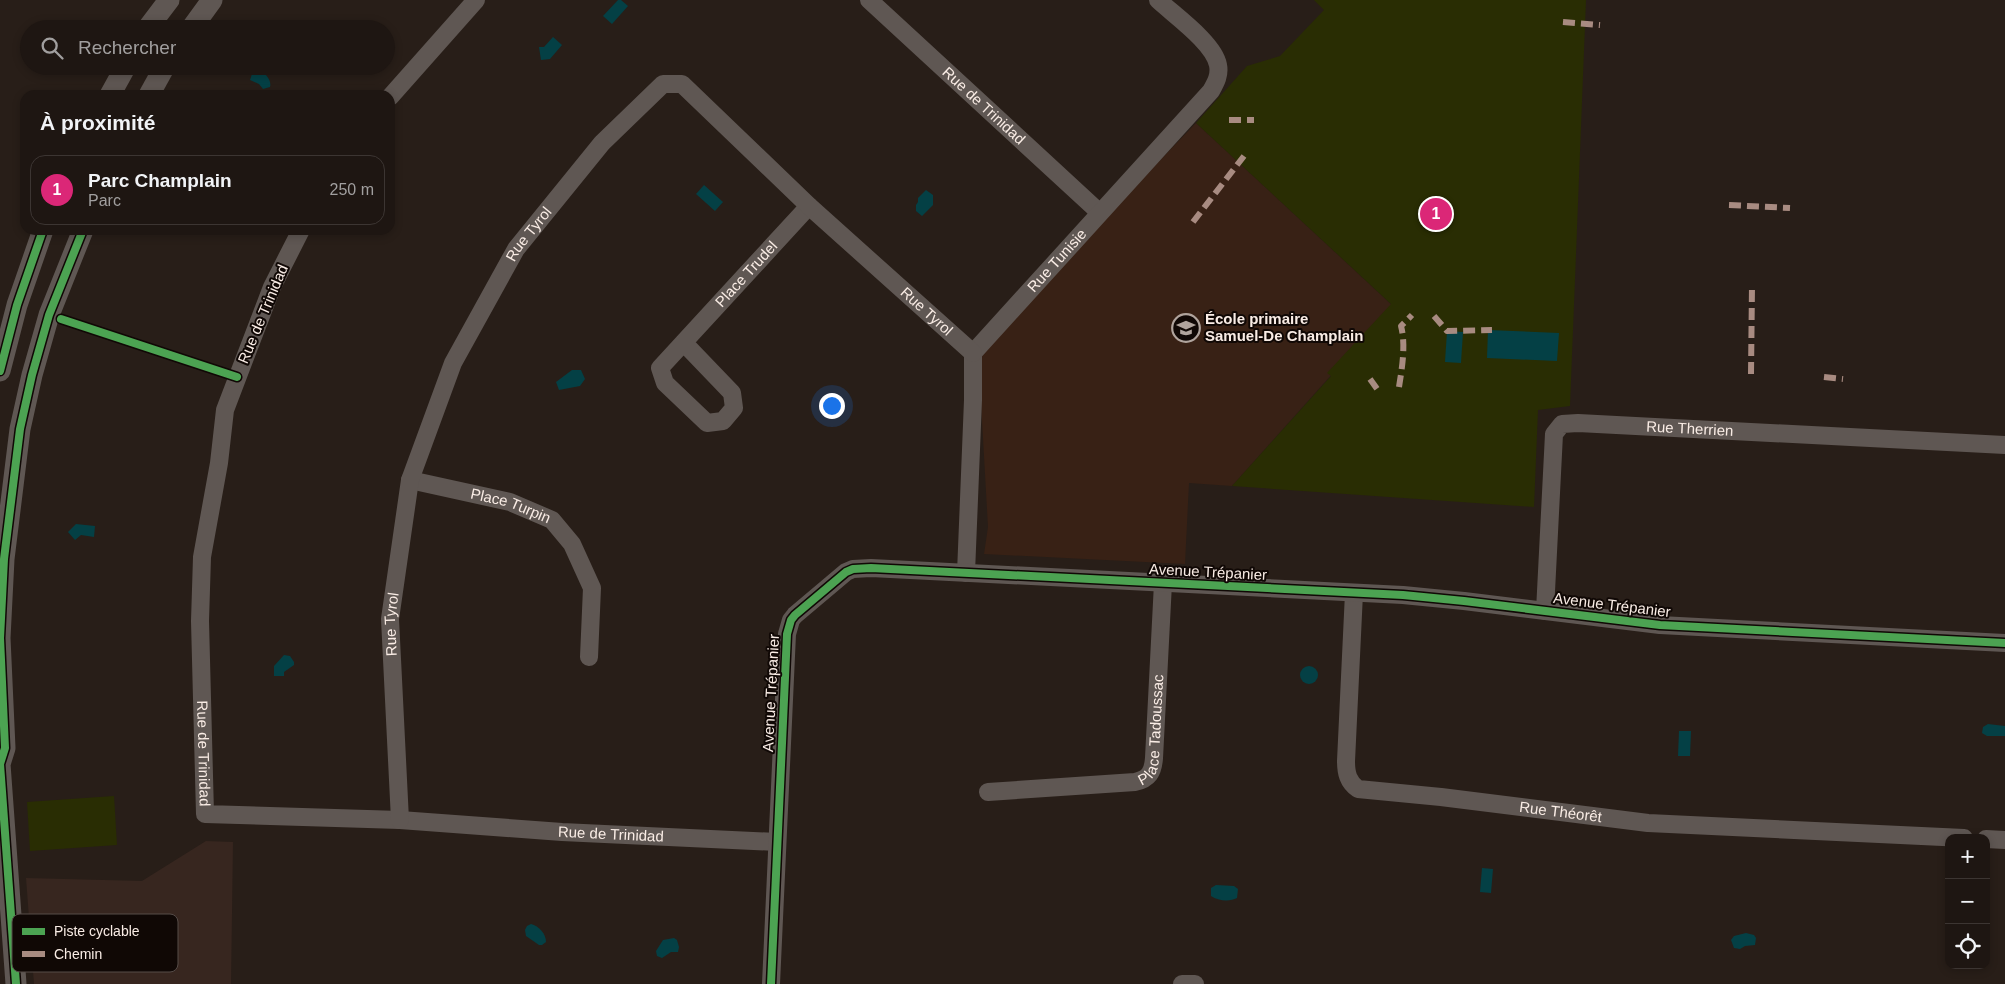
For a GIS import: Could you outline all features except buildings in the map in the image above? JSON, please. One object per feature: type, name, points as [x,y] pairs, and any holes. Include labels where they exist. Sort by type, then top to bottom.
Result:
[{"type":"street","points":[[154,20],[169,0]]},
{"type":"street","points":[[197,20],[212,0]]},
{"type":"street","points":[[395,91],[476,0]]},
{"type":"street","name":"Rue de Trinidad","points":[[869,0],[1099,212]]},
{"type":"street","name":"Rue Tunisie","points":[[973,353],[1211,90],[1218,79],[1218,64],[1209,47],[1158,0]]},
{"type":"street","points":[[113,90],[121,75]]},
{"type":"street","points":[[151,90],[160,75]]},
{"type":"street","name":"Rue Tyrol","points":[[400,820],[390,619],[410,480],[453,363],[516,249],[602,143],[663,84],[682,84],[809,206],[973,353]]},
{"type":"street","name":"Place Trudel","points":[[684,342],[732,393],[734,408],[723,420],[707,423],[665,383],[660,368],[809,206]]},
{"type":"street","points":[[0,370],[17,305],[41,235]]},
{"type":"street","points":[[12,929],[0,764],[5,748],[0,638],[4,559],[20,430],[32,375],[50,315],[81,235]]},
{"type":"street","name":"Rue de Trinidad","points":[[299,235],[272,287],[225,410],[202,557],[200,621],[205,814],[400,820],[562,832],[777,842]]},
{"type":"street","points":[[966,573],[973,353]]},
{"type":"street","name":"Rue Therrien","points":[[1545,611],[1554,434],[1562,424],[1578,423],[2005,445]]},
{"type":"street","name":"Place Turpin","points":[[410,480],[510,502],[552,520],[572,544],[592,588],[589,657]]},
{"type":"street","name":"Avenue Trépanier","points":[[771,984],[786,644],[791,620],[800,609],[840,576],[852,569],[871,568],[1433,597],[1686,627],[2005,643]]},
{"type":"street","name":"Place Tadoussac","points":[[988,792],[1136,782],[1148,777],[1152,771],[1154,758],[1163,583]]},
{"type":"street","name":"Rue Théorêt","points":[[1354,593],[1346,761],[1348,778],[1352,785],[1358,789],[1441,797],[1648,823],[1945,837]]},
{"type":"street","points":[[1990,839],[2005,840]]},
{"type":"street","points":[[1182,984],[1195,984]]},
{"type":"shaded area","name":"École primaire Samuel-De Champlain","points":[[1196,123],[1393,306],[1232,486],[1189,483],[1185,564],[984,554],[988,527],[978,349]]},
{"type":"shaded area","points":[[206,841],[233,842],[231,984],[34,984],[33,972],[178,972],[178,914],[29,914],[26,878],[142,881]]},
{"type":"green space","points":[[1314,0],[1586,0],[1570,406],[1538,410],[1534,507],[1232,486],[1331,376],[1327,373],[1391,304],[1196,123],[1247,66],[1280,56],[1324,10]]},
{"type":"green space","points":[[114,796],[117,845],[30,851],[27,802]]},
{"type":"water","points":[[618,0],[621,0],[628,6],[612,24],[603,16]]},
{"type":"water","points":[[553,37],[562,45],[550,59],[541,60],[539,47],[544,47]]},
{"type":"water","points":[[252,75],[266,75],[269,79],[270,87],[263,89],[259,84],[250,80]]},
{"type":"water","points":[[704,185],[723,202],[715,211],[696,194]]},
{"type":"water","points":[[926,190],[933,195],[933,205],[922,216],[916,211],[916,205],[918,198]]},
{"type":"water","points":[[1488,330],[1559,333],[1557,361],[1487,358]]},
{"type":"water","points":[[1447,331],[1463,332],[1461,363],[1445,362]]},
{"type":"water","points":[[572,370],[581,370],[585,379],[580,386],[559,390],[556,382]]},
{"type":"water","points":[[76,524],[95,526],[94,537],[81,535],[75,540],[68,532]]},
{"type":"water","points":[[284,655],[290,656],[294,665],[284,672],[284,676],[274,676],[274,666]]},
{"type":"water","points":[[1309,666],[1315,669],[1318,675],[1315,681],[1309,684],[1303,681],[1300,675],[1303,669]]},
{"type":"water","points":[[1988,724],[2005,726],[2005,736],[1987,736],[1982,733],[1983,727]]},
{"type":"water","points":[[1679,731],[1691,731],[1690,756],[1678,756]]},
{"type":"water","points":[[1482,868],[1493,869],[1491,893],[1480,892]]},
{"type":"water","points":[[1216,885],[1234,886],[1238,889],[1237,898],[1224,900],[1211,896],[1211,888]]},
{"type":"water","points":[[531,924],[542,931],[546,942],[542,945],[526,936],[525,930]]},
{"type":"water","points":[[1746,933],[1754,935],[1756,938],[1755,945],[1745,946],[1740,949],[1734,948],[1731,940],[1734,936]]},
{"type":"water","points":[[674,938],[677,940],[679,947],[678,952],[671,952],[662,958],[657,956],[656,951],[663,940]]},
{"type":"marked path","points":[[1563,22],[1600,25]]},
{"type":"marked path","points":[[1229,120],[1254,120]]},
{"type":"marked path","points":[[1193,222],[1244,156]]},
{"type":"marked path","points":[[1729,205],[1790,208]]},
{"type":"marked path","points":[[1751,374],[1752,286]]},
{"type":"marked path","points":[[1399,387],[1403,349],[1401,326],[1412,315]]},
{"type":"marked path","points":[[1434,316],[1447,331],[1492,330]]},
{"type":"marked path","points":[[1824,377],[1843,379]]},
{"type":"marked path","points":[[1370,379],[1380,393]]},
{"type":"cycle path","points":[[0,371],[17,305],[41,235]]},
{"type":"cycle path","points":[[12,929],[0,764],[5,748],[0,638],[4,559],[20,429],[32,375],[49,315],[81,235]]},
{"type":"cycle path","points":[[61,319],[237,377]]},
{"type":"cycle path","points":[[771,984],[787,634],[791,620],[795,615],[846,572],[853,569],[871,568],[1403,595],[1660,625],[2005,643]]},
{"type":"cycle path","points":[[15,972],[16,984]]},
{"type":"place","name":"Parc Champlain","points":[[1436,214]]},
{"type":"place","name":"École primaire Samuel-De Champlain","points":[[1186,328]]}]
